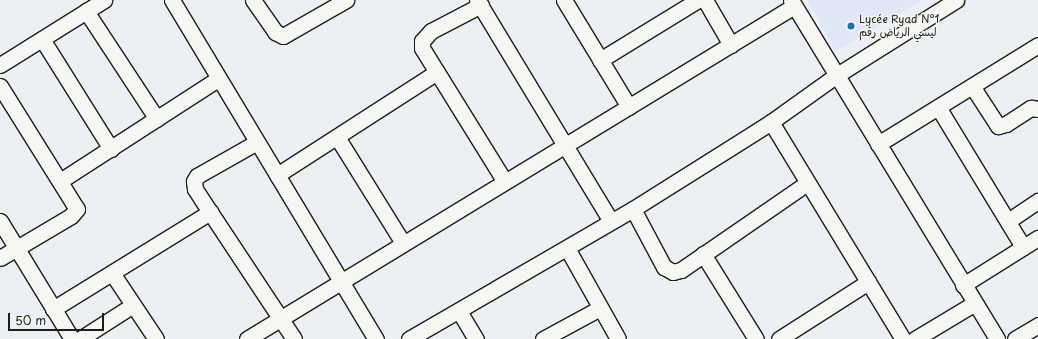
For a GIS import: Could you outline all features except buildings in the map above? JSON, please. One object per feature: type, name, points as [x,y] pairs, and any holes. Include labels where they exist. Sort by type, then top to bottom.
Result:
[{"type":"street","points":[[0,65],[104,0]]},
{"type":"street","points":[[172,0],[376,339]]},
{"type":"street","points":[[253,0],[275,32],[284,36],[346,0]]},
{"type":"street","points":[[564,0],[629,107]]},
{"type":"street","points":[[600,60],[698,0]]},
{"type":"street","points":[[704,0],[731,45]]},
{"type":"street","points":[[409,339],[567,248],[610,220],[632,209],[771,122],[837,75],[956,0]]},
{"type":"street","points":[[504,180],[422,48],[425,36],[479,3],[610,220]]},
{"type":"street","points":[[247,339],[504,180],[565,146],[731,45],[792,3],[997,339]]},
{"type":"street","points":[[86,11],[157,119]]},
{"type":"street","points":[[42,38],[111,149]]},
{"type":"street","points":[[878,144],[1038,45]]},
{"type":"street","points":[[277,175],[437,72]]},
{"type":"street","points":[[60,181],[219,78]]},
{"type":"street","points":[[0,86],[77,209],[76,213],[0,258]]},
{"type":"street","points":[[972,86],[998,126],[1006,124],[1031,108],[1038,110]]},
{"type":"street","points":[[938,107],[1023,247]]},
{"type":"street","points":[[771,122],[903,339]]},
{"type":"street","points":[[337,136],[403,243]]},
{"type":"street","points":[[257,142],[197,176],[194,182],[195,189],[294,339]]},
{"type":"street","points":[[632,209],[664,267],[673,272],[681,270],[807,183]]},
{"type":"street","points":[[1008,221],[1038,202]]},
{"type":"street","points":[[54,309],[210,212]]},
{"type":"street","points":[[0,221],[72,339]]},
{"type":"street","points":[[963,285],[1038,238]]},
{"type":"street","points":[[567,248],[618,339]]},
{"type":"street","points":[[704,254],[756,339]]},
{"type":"street","points":[[112,273],[156,339]]},
{"type":"street","points":[[779,339],[868,282]]},
{"type":"street","points":[[914,339],[975,303]]},
{"type":"street","points":[[80,339],[133,305]]},
{"type":"street","points":[[543,339],[600,308]]},
{"type":"street","points":[[459,311],[476,339]]},
{"type":"street","points":[[1015,339],[1038,325]]},
{"type":"shaded area","name":"Lycée Ryad N°1 ليسي الرياض رقم","points":[[807,0],[923,0],[836,51]]},
{"type":"place","name":"Lycée Ryad N°1 ليسي الرياض رقم","points":[[851,26]]}]
